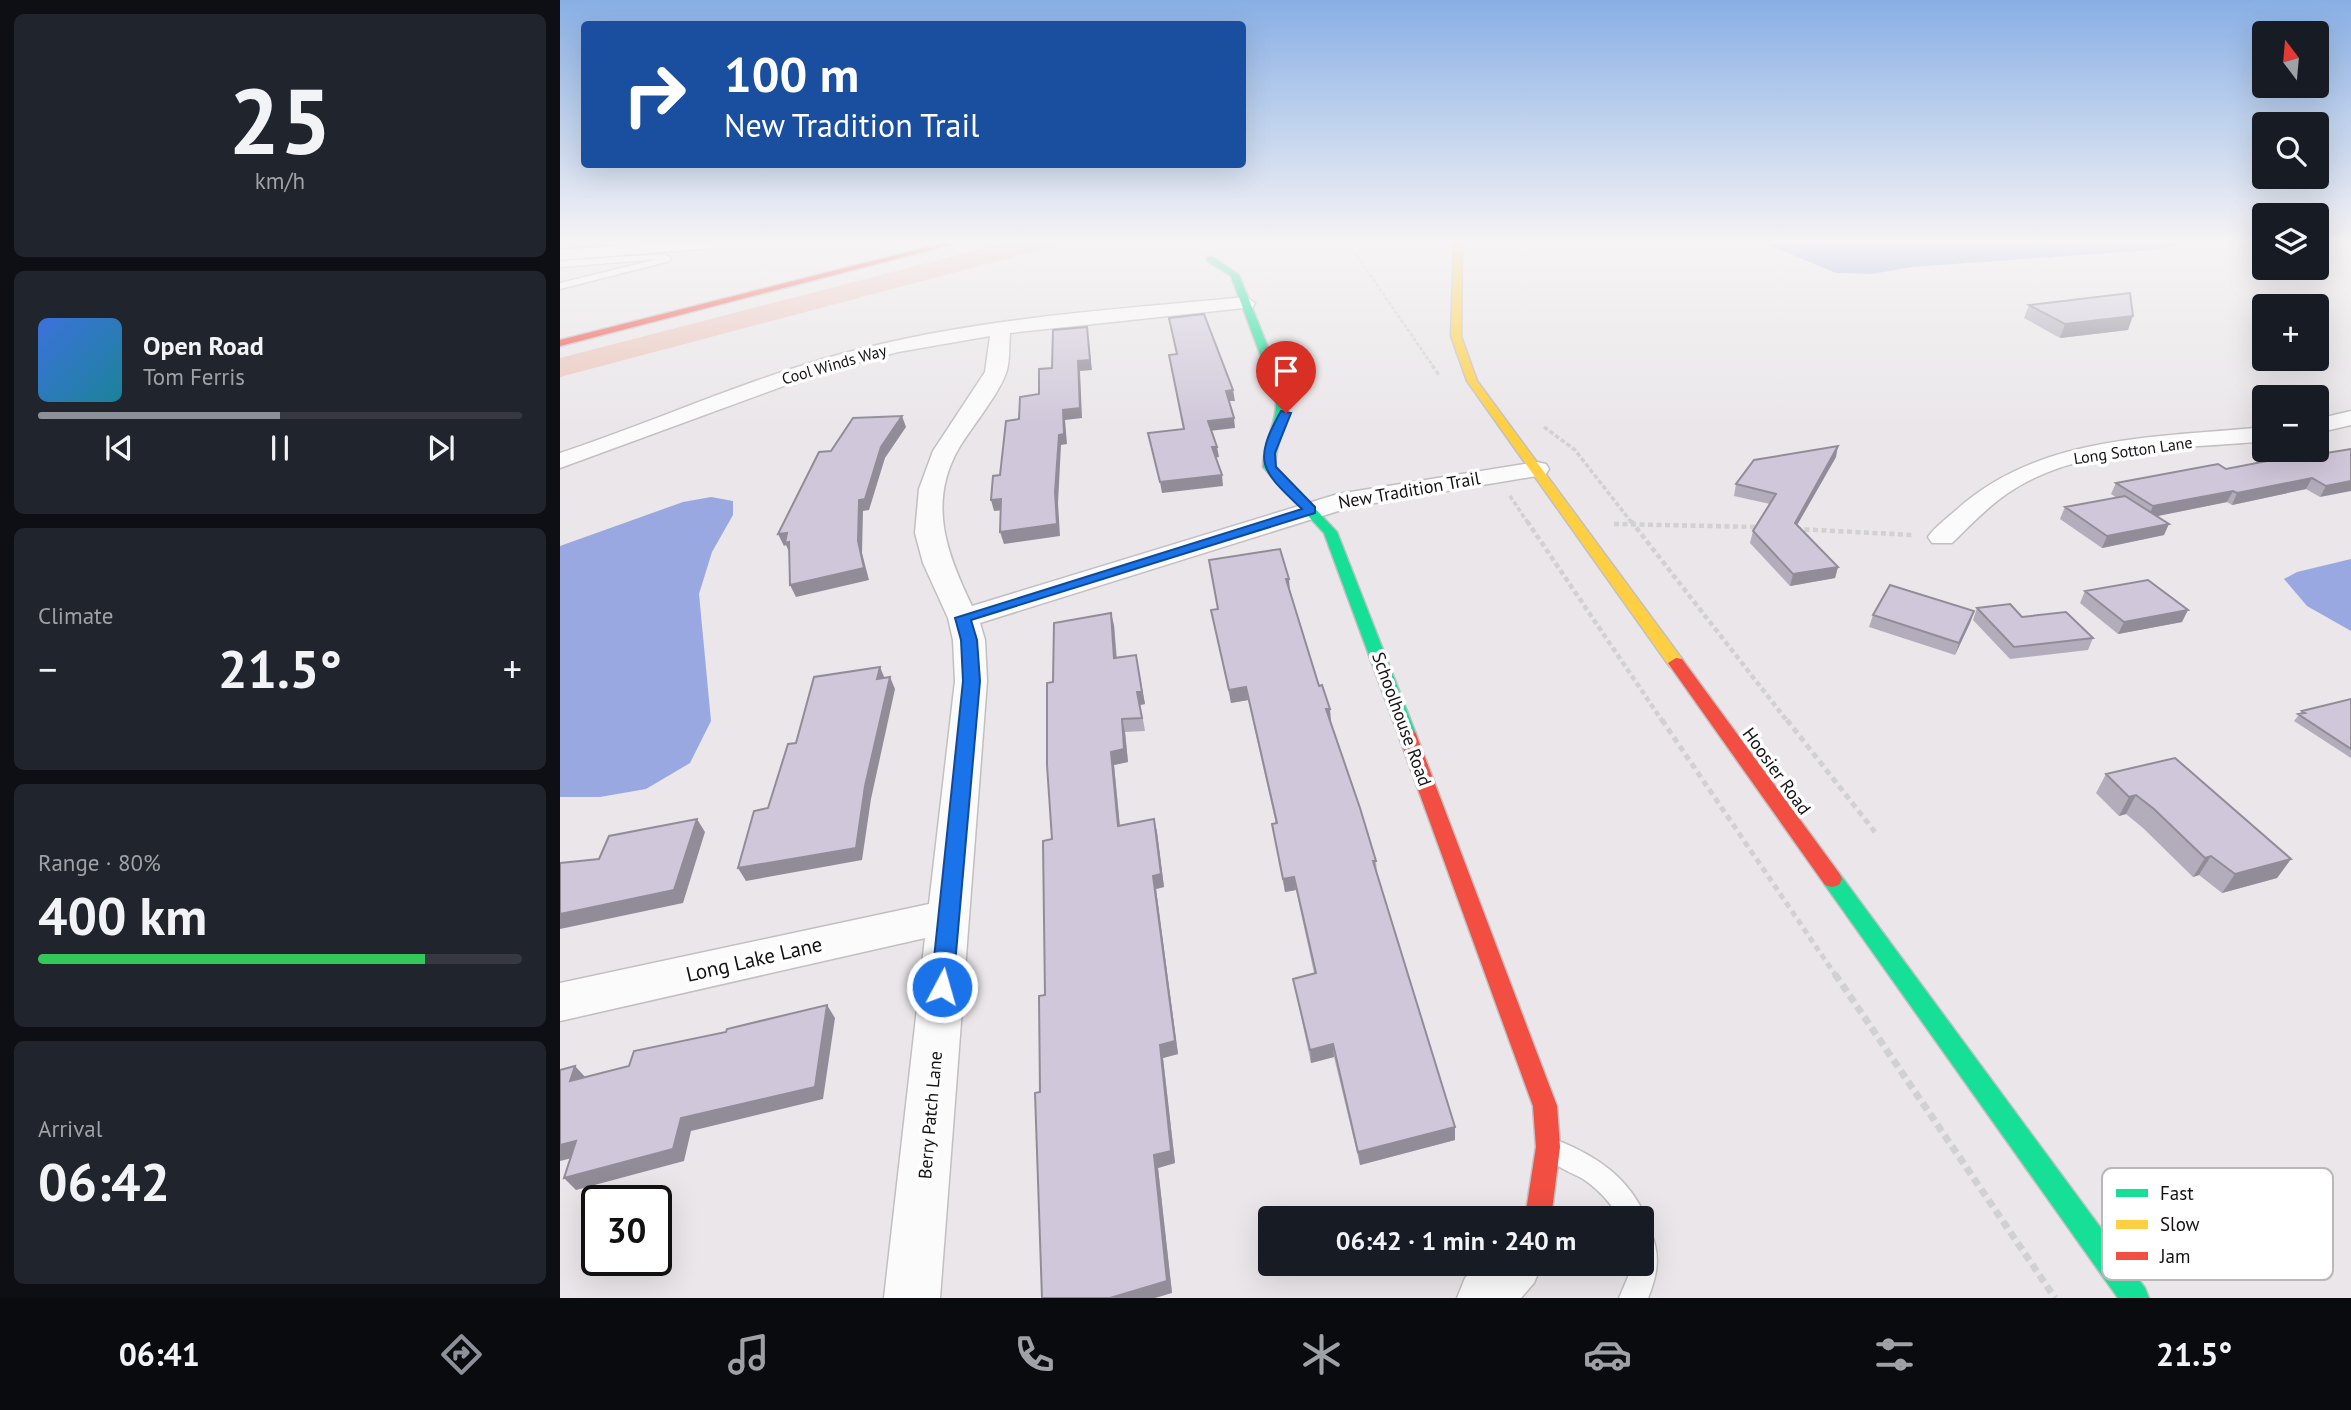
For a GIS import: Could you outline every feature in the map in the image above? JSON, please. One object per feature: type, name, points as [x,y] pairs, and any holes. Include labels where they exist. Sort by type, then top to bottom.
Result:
[{"type":"main road","points":[[560,343],[715,304]]},
{"type":"main road","name":"Schoolhouse Road","points":[[1246,304],[1285,406],[1284,422],[1269,453],[1269,467],[1330,532],[1346,567],[1545,1106],[1548,1147],[1540,1206]]},
{"type":"main road","name":"Hoosier Road","points":[[1455,304],[1460,352],[1472,381],[2102,1252]]},
{"type":"main road","name":"Hoosier Road","points":[[2122,1280],[2135,1298]]},
{"type":"street","name":"Cool Winds Way","points":[[560,461],[631,438],[764,384],[823,365],[905,344],[1001,328],[1240,304]]},
{"type":"street","name":"Berry Patch Lane","points":[[912,1298],[971,681],[969,640],[958,608],[937,564],[929,533],[932,489],[945,451],[996,372],[1001,328]]},
{"type":"street","points":[[2329,423],[2351,418]]},
{"type":"street","name":"Long Sotton Lane","points":[[1942,537],[2005,484],[2063,460],[2119,449],[2252,435]]},
{"type":"street","name":"New Tradition Trail","points":[[1302,503],[1501,474],[1531,461]]},
{"type":"street","name":"New Tradition Trail","points":[[958,608],[1302,503],[1375,475],[1531,461]]},
{"type":"street","name":"Long Lake Lane","points":[[560,1002],[949,916]]},
{"type":"street","points":[[1485,1298],[1504,1276]]},
{"type":"lane","points":[[1548,1147],[1597,1171],[1614,1186],[1626,1206]]},
{"type":"lane","points":[[1633,1298],[1643,1276]]},
{"type":"path","points":[[1389,304],[1443,382]]},
{"type":"path","points":[[1538,419],[1552,435],[1575,450],[1629,523],[1875,832]]},
{"type":"path","points":[[1501,474],[1508,494],[2055,1298]]},
{"type":"path","points":[[1578,528],[1629,523],[1769,527]]},
{"type":"path","points":[[1783,528],[1942,537]]},
{"type":"shaded area","points":[[770,304],[837,304],[560,377],[560,358]]},
{"type":"water","points":[[711,497],[733,501],[733,515],[712,552],[699,594],[711,721],[690,763],[646,789],[600,797],[560,797],[560,546],[683,502]]},
{"type":"water","points":[[2351,559],[2351,631],[2307,606],[2284,579],[2297,572]]},
{"type":"building","points":[[2131,304],[2133,316],[2065,324],[2029,305]]},
{"type":"building","points":[[1204,314],[1233,390],[1226,391],[1234,418],[1208,421],[1217,447],[1212,447],[1222,475],[1160,482],[1148,433],[1184,429],[1169,355],[1177,354],[1169,318]]},
{"type":"building","points":[[1087,327],[1090,360],[1078,361],[1080,408],[1063,410],[1064,434],[1059,435],[1055,492],[1057,524],[1000,532],[1001,499],[991,500],[993,476],[1000,475],[1006,421],[1019,419],[1020,397],[1039,394],[1039,369],[1052,368],[1053,330]]},
{"type":"building","points":[[902,416],[881,447],[865,499],[859,500],[858,541],[864,568],[790,585],[789,542],[785,543],[787,533],[778,534],[819,452],[831,451],[853,418]]},
{"type":"building","points":[[1838,446],[1795,523],[1838,567],[1793,574],[1753,531],[1776,494],[1736,484],[1754,460]]},
{"type":"building","points":[[2351,449],[2351,481],[2326,486],[2312,478],[2153,506],[2116,483],[2218,464],[2226,469],[2262,462],[2329,462],[2329,453]]},
{"type":"building","points":[[2125,496],[2169,524],[2107,536],[2065,507]]},
{"type":"building","points":[[1280,549],[1289,579],[1286,579],[1319,686],[1322,685],[1330,709],[1326,709],[1360,808],[1376,861],[1373,861],[1455,1127],[1358,1152],[1333,1044],[1310,1050],[1293,979],[1316,973],[1294,877],[1283,879],[1272,824],[1277,823],[1246,687],[1229,690],[1211,610],[1218,609],[1209,560]]},
{"type":"building","points":[[2148,580],[2188,610],[2124,622],[2085,591]]},
{"type":"building","points":[[1890,585],[1974,611],[1959,643],[1873,615]]},
{"type":"building","points":[[2010,604],[2022,617],[2066,612],[2093,638],[2014,647],[1977,608]]},
{"type":"building","points":[[1111,613],[1114,658],[1136,655],[1142,692],[1137,692],[1142,718],[1122,719],[1124,749],[1111,752],[1118,826],[1154,819],[1161,874],[1153,876],[1175,1041],[1160,1045],[1171,1151],[1154,1155],[1167,1281],[1110,1298],[1042,1298],[1035,1093],[1040,1092],[1039,996],[1045,995],[1043,841],[1052,839],[1047,765],[1047,683],[1053,682],[1054,623]]},
{"type":"building","points":[[880,667],[877,679],[890,677],[865,786],[856,848],[738,868],[754,811],[768,808],[788,744],[796,743],[814,677]]},
{"type":"building","points":[[2351,699],[2351,749],[2298,714],[2305,713],[2302,711]]},
{"type":"building","points":[[2175,758],[2291,859],[2235,874],[2211,856],[2205,858],[2154,809],[2136,795],[2129,797],[2106,774]]},
{"type":"building","points":[[697,819],[674,890],[560,914],[560,863],[599,859],[609,836]]},
{"type":"building","points":[[827,1005],[815,1087],[681,1118],[673,1149],[564,1178],[576,1141],[560,1145],[560,1070],[575,1066],[570,1081],[629,1066],[634,1051],[726,1032],[727,1029]]},
{"type":"traffic: fast","points":[[1246,304],[1282,397],[1283,406],[1269,467],[1330,532],[1407,734]]},
{"type":"traffic: fast","points":[[1832,879],[2102,1252]]},
{"type":"traffic: fast","points":[[2122,1280],[2135,1298]]},
{"type":"traffic: slow","points":[[1457,304],[1456,336],[1472,381],[1676,663]]},
{"type":"traffic: jam","points":[[560,343],[715,304]]},
{"type":"traffic: jam","points":[[1676,663],[1832,879]]},
{"type":"traffic: jam","points":[[1407,734],[1545,1106],[1548,1147],[1540,1206]]},
{"type":"route","points":[[942,987],[971,681],[969,640],[963,618],[1311,510],[1279,481],[1269,467],[1269,453],[1286,413]]}]
